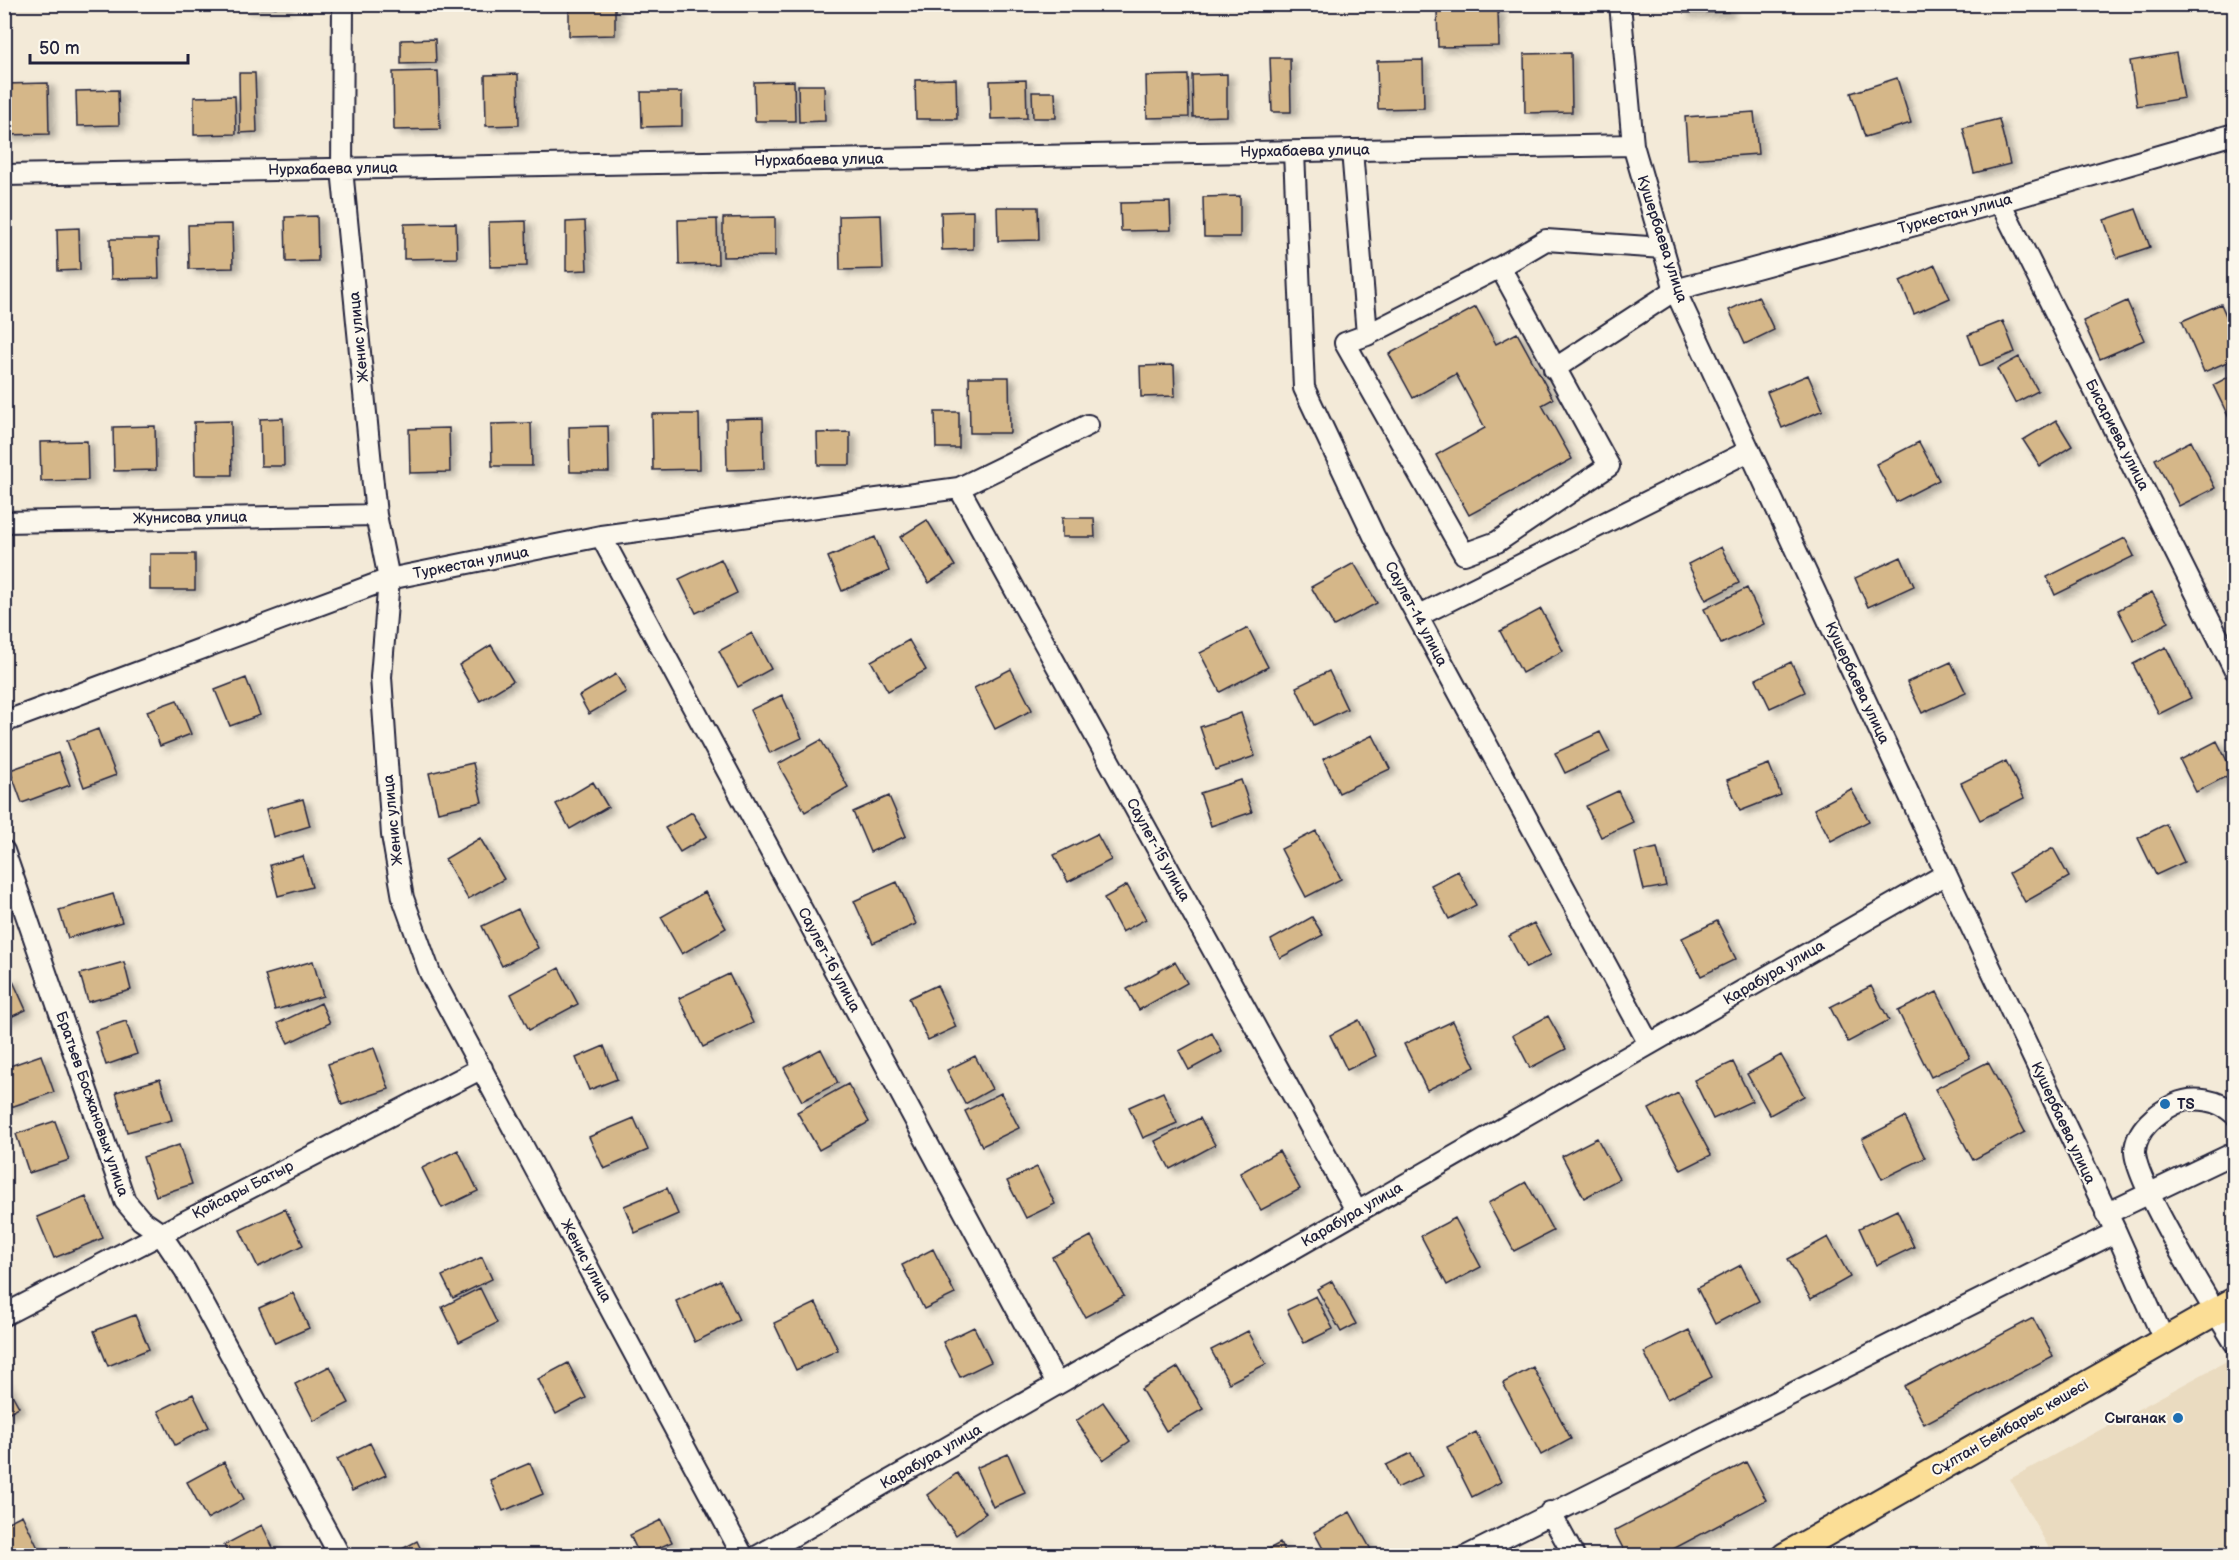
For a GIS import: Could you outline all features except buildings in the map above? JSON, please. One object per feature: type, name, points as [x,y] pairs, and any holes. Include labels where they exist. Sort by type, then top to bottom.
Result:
[{"type":"main road","name":"Сұлтан Бейбарыс көшесі","points":[[1785,1556],[2225,1307]]},
{"type":"street","name":"Женис улица","points":[[343,4],[342,169],[376,515],[389,579],[381,677],[392,835],[403,898],[430,973],[743,1556]]},
{"type":"street","name":"Кушербаева улица","points":[[1620,4],[1633,145],[1675,290],[2164,1340]]},
{"type":"street","name":"Туркестан улица","points":[[1554,369],[1675,290],[2000,202],[2235,134]]},
{"type":"street","name":"Нурхабаева улица","points":[[4,175],[1633,145]]},
{"type":"street","points":[[1352,150],[1366,335]]},
{"type":"street","name":"Саулет-14 улица","points":[[1294,152],[1304,388],[1374,536],[1649,1044]]},
{"type":"street","name":"Бисариева улица","points":[[2000,202],[2235,669]]},
{"type":"street","points":[[1500,267],[1609,466],[1497,542],[1464,554],[1345,343],[1366,335],[1500,267],[1546,240],[1663,248]]},
{"type":"street","name":"Туркестан улица","points":[[4,722],[389,579],[601,536],[959,488],[1088,425]]},
{"type":"street","points":[[1418,616],[1749,452]]},
{"type":"street","name":"Саулет-15 улица","points":[[959,488],[1357,1212]]},
{"type":"street","name":"Жунисова улица","points":[[4,522],[376,515]]},
{"type":"street","name":"Саулет-16 улица","points":[[601,536],[1057,1384]]},
{"type":"street","name":"Братьев Босжановых улица","points":[[4,851],[125,1201],[141,1220],[160,1233],[185,1270],[340,1556]]},
{"type":"street","name":"Карабура улица","points":[[758,1556],[1946,874]]},
{"type":"street","name":"Қойсары Батыр","points":[[4,1315],[482,1068]]},
{"type":"street","points":[[2235,1114],[2216,1102],[2198,1100],[2177,1103],[2153,1117],[2138,1136],[2135,1152],[2149,1194],[2225,1307],[2235,1342]]},
{"type":"street","points":[[1467,1556],[2111,1223],[2149,1194],[2235,1153]]},
{"type":"street","points":[[1550,1512],[1574,1556]]},
{"type":"shaded area","name":"Сыганак","points":[[2234,1357],[2234,1555],[2053,1555],[2010,1479]]},
{"type":"place","name":"TS","points":[[2165,1104]]},
{"type":"place","name":"Сыганак","points":[[2178,1418]]}]
